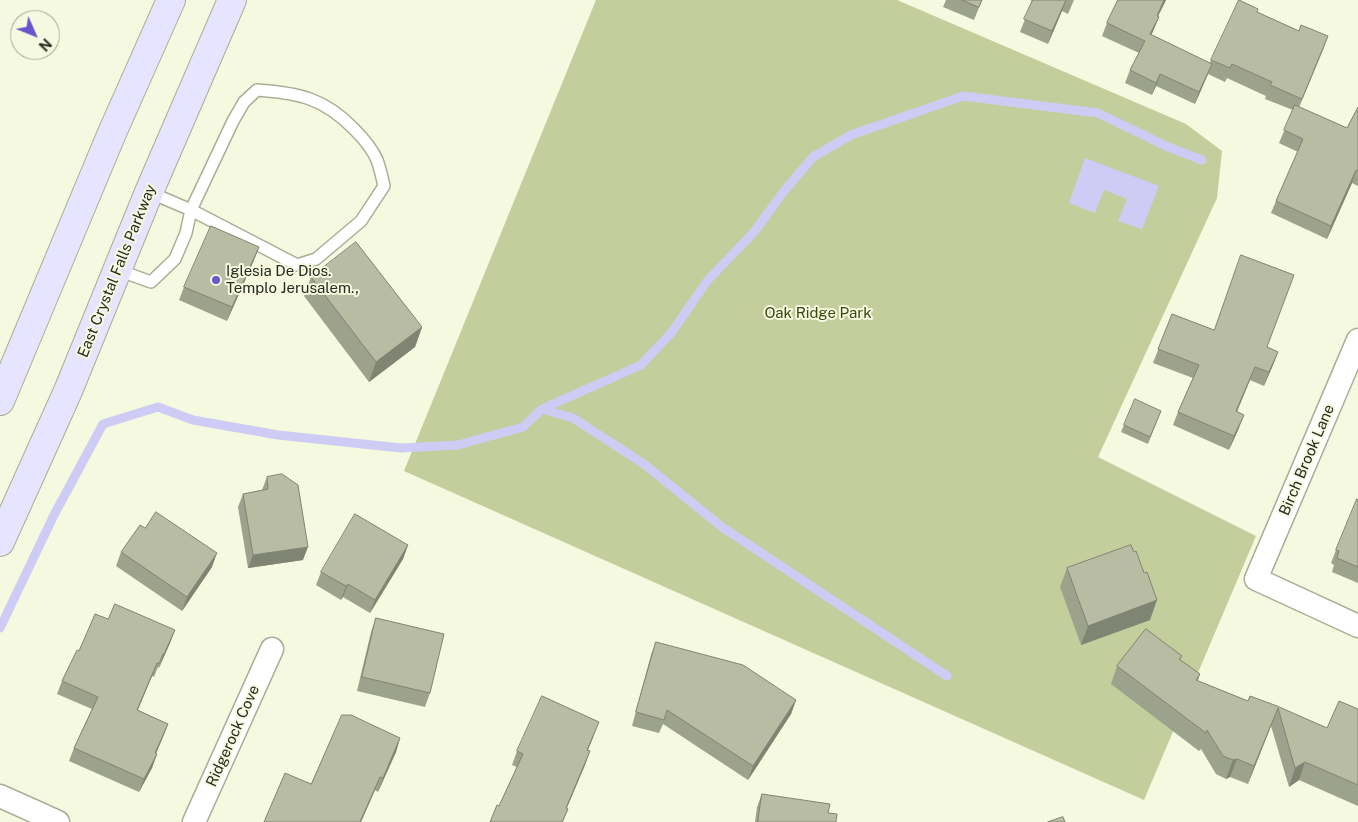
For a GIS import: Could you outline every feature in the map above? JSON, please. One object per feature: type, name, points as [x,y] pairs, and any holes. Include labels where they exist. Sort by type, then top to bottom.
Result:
[{"type":"main road","points":[[0,401],[112,134],[171,0]]},
{"type":"main road","name":"East Crystal Falls Parkway","points":[[0,542],[68,391],[149,192],[232,0]]},
{"type":"street","name":"Birch Brook Lane","points":[[1358,340],[1256,579],[1358,626]]},
{"type":"street","name":"Ridgerock Cove","points":[[194,822],[272,649]]},
{"type":"street","points":[[0,796],[58,822]]},
{"type":"lane","points":[[117,270],[151,282],[175,259],[186,233],[191,210],[233,121],[244,102],[257,90],[281,92],[319,101],[340,115],[366,141],[377,160],[384,186],[361,221],[316,259],[297,265],[191,210],[149,192]]},
{"type":"green space","name":"Oak Ridge Park","points":[[596,0],[897,0],[1186,124],[1222,151],[1217,198],[1098,457],[1256,536],[1144,800],[404,471]]},
{"type":"water","points":[[1085,158],[1159,186],[1142,229],[1118,221],[1127,199],[1104,190],[1095,213],[1069,203]]},
{"type":"building","points":[[962,0],[982,0],[979,7]]},
{"type":"building","points":[[1033,0],[1066,0],[1052,31],[1024,19]]},
{"type":"building","points":[[1118,0],[1164,0],[1157,16],[1159,17],[1150,34],[1212,64],[1199,92],[1160,74],[1156,83],[1130,70],[1145,41],[1107,23]]},
{"type":"building","points":[[1239,0],[1258,9],[1257,12],[1299,31],[1301,25],[1328,36],[1302,99],[1270,85],[1272,82],[1232,64],[1230,68],[1211,60]]},
{"type":"building","points":[[1295,105],[1347,128],[1358,107],[1358,171],[1356,170],[1331,226],[1276,201],[1303,139],[1284,130]]},
{"type":"building","name":"Iglesia De Dios. Templo Jerusalem.,","points":[[211,226],[259,247],[232,307],[184,287]]},
{"type":"building","points":[[356,242],[422,327],[376,362],[311,277]]},
{"type":"building","points":[[1241,255],[1294,275],[1267,347],[1278,352],[1269,372],[1255,367],[1236,411],[1244,415],[1234,436],[1178,412],[1199,365],[1158,349],[1172,314],[1214,330]]},
{"type":"building","points":[[1135,399],[1161,411],[1150,437],[1124,425]]},
{"type":"building","points":[[282,474],[298,485],[308,547],[253,555],[243,494],[268,489],[267,477]]},
{"type":"building","points":[[1357,499],[1358,567],[1337,558],[1339,551],[1336,550]]},
{"type":"building","points":[[156,512],[217,553],[187,597],[121,552],[140,525],[145,528]]},
{"type":"building","points":[[355,514],[408,545],[375,600],[348,584],[346,586],[321,572]]},
{"type":"building","points":[[1131,545],[1134,552],[1136,551],[1144,573],[1147,572],[1157,600],[1088,626],[1067,568]]},
{"type":"building","points":[[115,604],[175,630],[159,664],[157,663],[137,710],[168,724],[155,753],[157,754],[144,779],[74,748],[98,697],[62,681],[77,650],[79,651],[95,614],[108,619]]},
{"type":"building","points":[[376,618],[444,634],[430,693],[362,677]]},
{"type":"building","points":[[1146,629],[1182,656],[1179,659],[1200,674],[1196,680],[1248,701],[1250,696],[1327,728],[1339,701],[1358,709],[1358,785],[1305,762],[1295,768],[1278,708],[1254,766],[1223,756],[1207,730],[1206,733],[1117,666]]},
{"type":"building","points":[[656,642],[743,665],[796,700],[753,766],[667,710],[664,720],[636,712]]},
{"type":"building","points":[[542,696],[599,722],[587,750],[590,751],[566,808],[568,809],[562,822],[490,822],[523,754],[517,751]]},
{"type":"building","points":[[342,715],[351,715],[400,738],[383,778],[380,777],[360,822],[264,822],[285,773],[311,784]]},
{"type":"building","points":[[762,794],[830,804],[828,813],[837,814],[836,822],[758,822]]},
{"type":"building","points":[[1063,817],[1065,822],[1048,822]]},
{"type":"waterway","points":[[0,628],[54,515],[103,424],[158,407],[193,420],[278,435],[401,448],[458,445],[523,427],[542,409],[641,365],[672,332],[707,281],[754,232],[785,190],[813,157],[851,135],[963,96],[1098,113],[1168,147],[1202,160]]},
{"type":"waterway","points":[[542,409],[573,418],[644,464],[722,527],[947,676]]},
{"type":"place","name":"Iglesia De Dios. Templo Jerusalem.,","points":[[216,280]]}]
